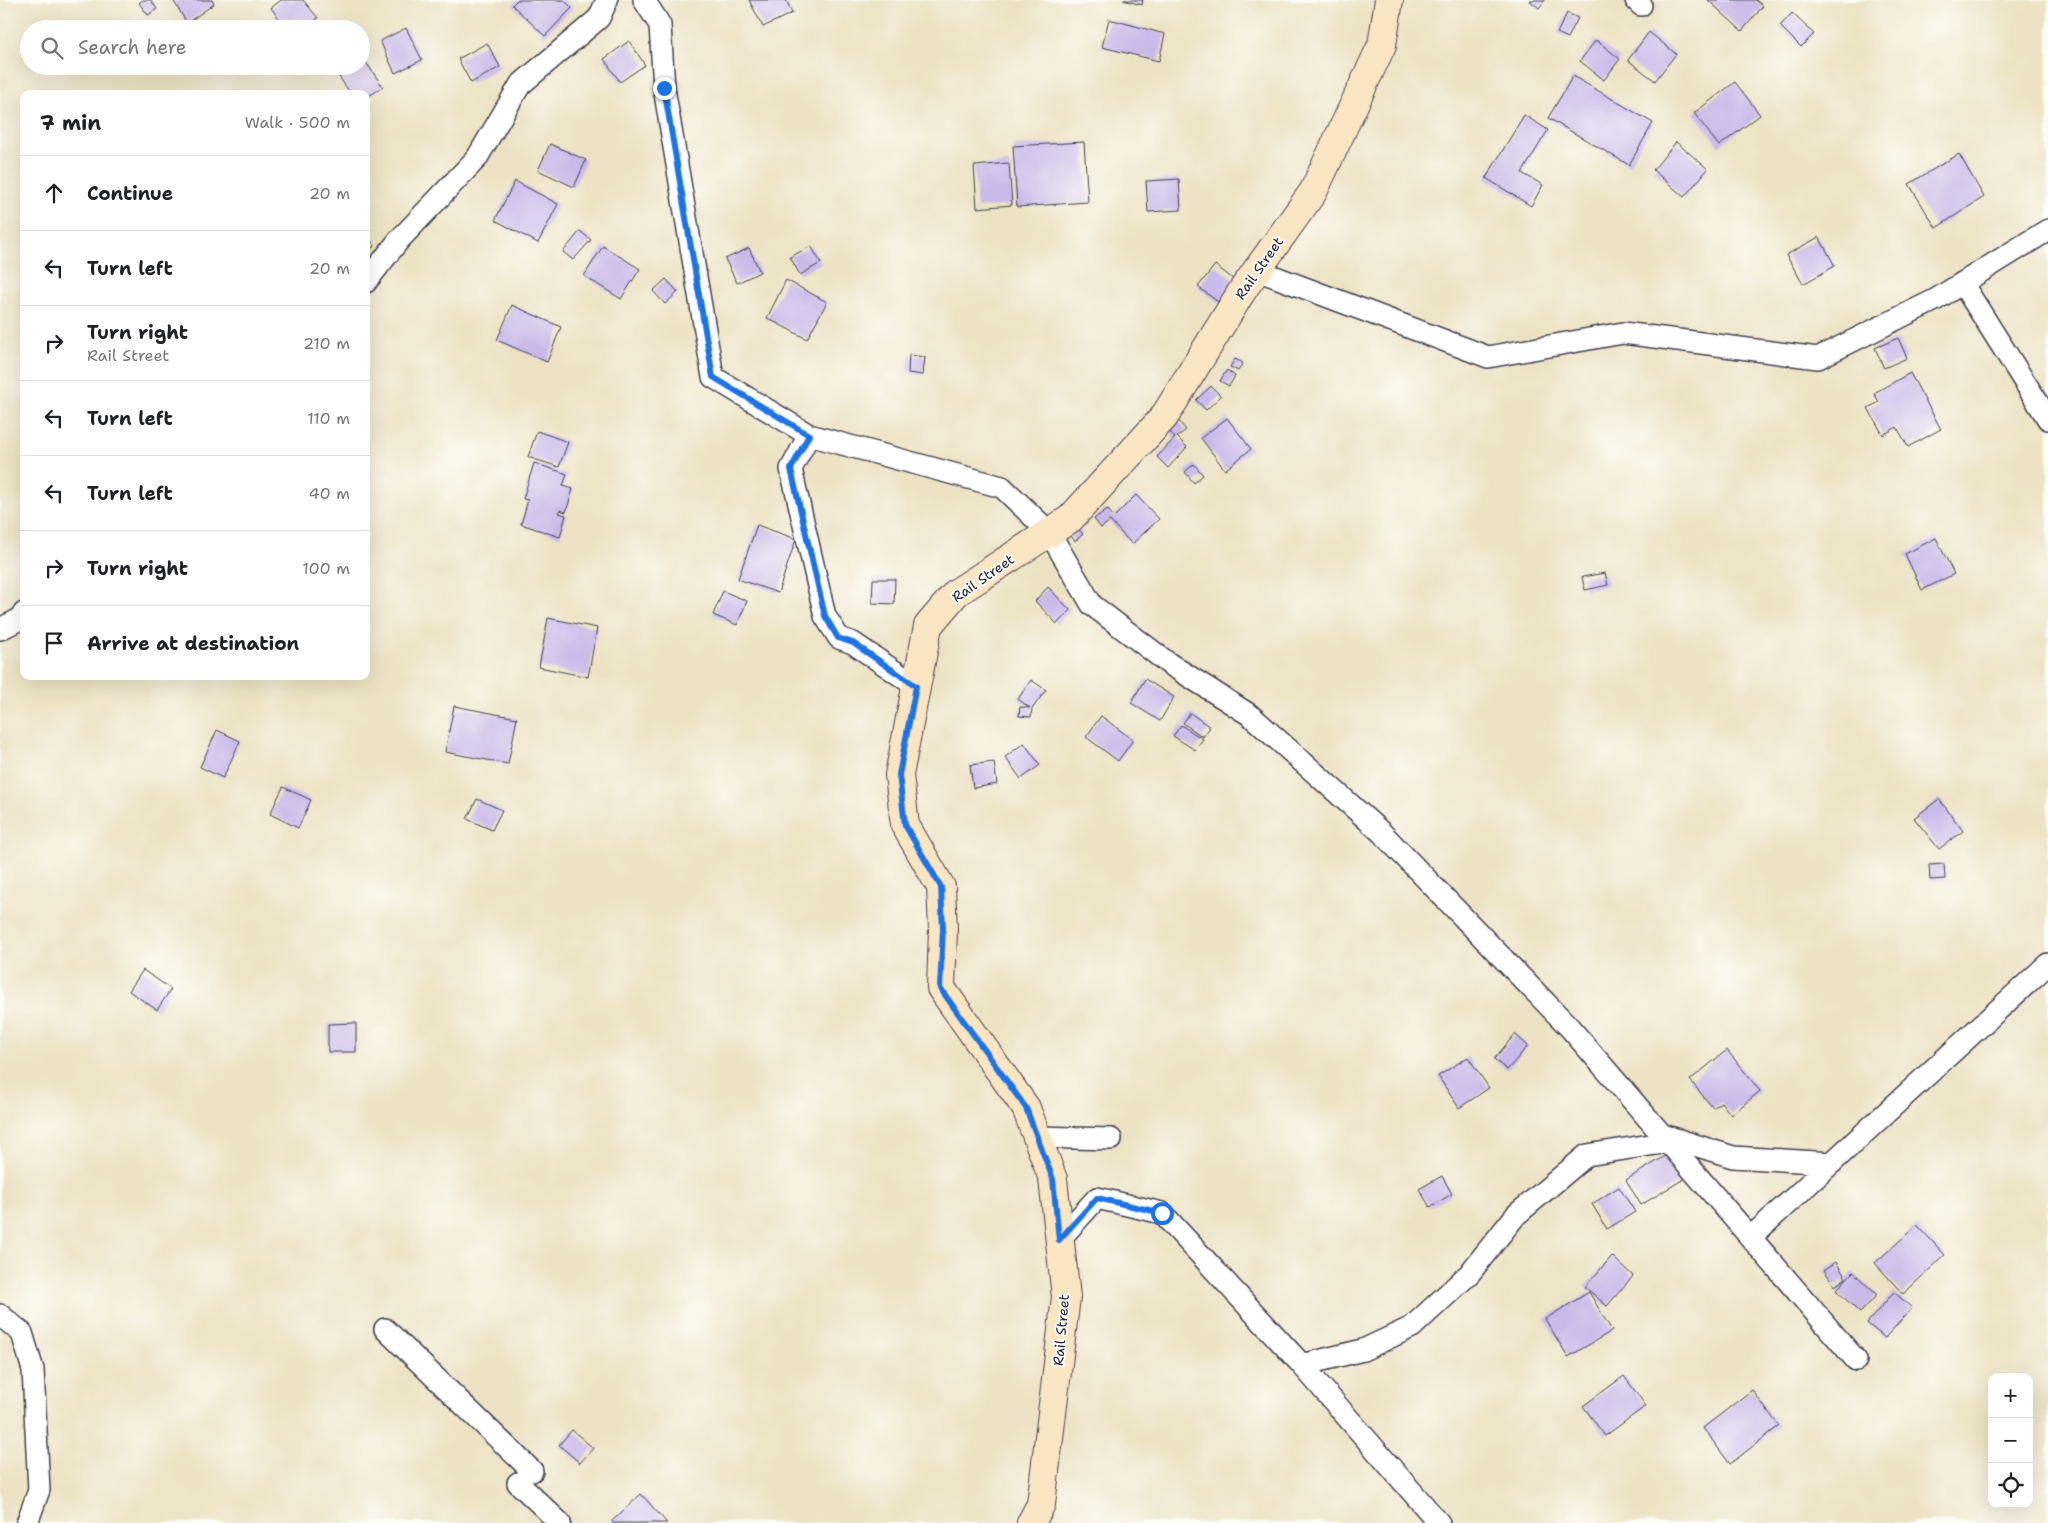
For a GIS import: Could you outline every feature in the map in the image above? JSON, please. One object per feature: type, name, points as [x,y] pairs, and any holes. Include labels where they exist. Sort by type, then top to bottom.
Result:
[{"type":"street","points":[[370,277],[399,240],[477,158],[520,85],[600,18],[606,0]]},
{"type":"street","points":[[644,0],[660,25],[664,88],[713,377],[809,435],[1002,487],[1049,532],[1092,605],[1168,663],[1250,715],[1381,832],[1570,1028],[1856,1360]]},
{"type":"street","name":"Rail Street","points":[[1031,1523],[1041,1504],[1066,1298],[1053,1179],[1026,1108],[940,988],[943,929],[941,887],[905,825],[899,775],[928,626],[956,593],[1070,519],[1164,417],[1244,288],[1313,192],[1382,45],[1389,0]]},
{"type":"street","points":[[1257,270],[1488,357],[1622,333],[1818,358],[1935,300],[2048,230]]},
{"type":"street","points":[[1962,283],[2048,419]]},
{"type":"street","points":[[809,435],[791,469],[825,616],[838,638],[853,643],[916,686]]},
{"type":"street","points":[[0,629],[20,618]]},
{"type":"street","points":[[1751,1237],[2048,964]]},
{"type":"street","points":[[1037,1137],[1111,1139]]},
{"type":"street","points":[[1302,1365],[1363,1350],[1412,1328],[1469,1274],[1516,1215],[1586,1155],[1666,1139],[1733,1157],[1832,1163]]},
{"type":"street","points":[[1059,1240],[1097,1198],[1162,1213],[1302,1365],[1438,1523]]},
{"type":"street","points":[[0,1315],[22,1333],[33,1370],[39,1490],[27,1523]]},
{"type":"street","points":[[385,1329],[525,1477],[560,1523]]},
{"type":"building","points":[[143,0],[151,0],[157,9],[148,15],[139,3]]},
{"type":"building","points":[[173,0],[212,0],[214,4],[191,20],[185,20]]},
{"type":"building","points":[[281,0],[303,0],[318,18],[315,20],[280,20],[271,8]]},
{"type":"building","points":[[517,0],[564,0],[572,8],[545,36],[512,5]]},
{"type":"building","points":[[749,0],[786,0],[792,13],[763,27]]},
{"type":"building","points":[[1123,0],[1143,0],[1142,5]]},
{"type":"building","points":[[1529,0],[1545,0],[1539,8]]},
{"type":"building","points":[[1708,0],[1756,0],[1763,6],[1742,31]]},
{"type":"building","points":[[1567,13],[1578,18],[1568,38],[1557,33]]},
{"type":"building","points":[[1792,13],[1814,34],[1801,47],[1780,26]]},
{"type":"building","points":[[1109,19],[1165,34],[1159,61],[1102,47]]},
{"type":"building","points":[[406,28],[422,60],[395,73],[380,41]]},
{"type":"building","points":[[1649,32],[1676,54],[1655,81],[1628,60]]},
{"type":"building","points":[[1596,40],[1620,59],[1604,80],[1580,61]]},
{"type":"building","points":[[629,41],[645,65],[620,82],[604,59]]},
{"type":"building","points":[[487,43],[500,67],[471,83],[458,59]]},
{"type":"building","points":[[370,68],[383,87],[370,95],[370,90],[348,90],[338,75],[370,75]]},
{"type":"building","points":[[1573,76],[1653,123],[1629,165],[1548,118]]},
{"type":"building","points":[[1735,82],[1760,115],[1719,146],[1694,113]]},
{"type":"building","points":[[1524,115],[1548,130],[1522,173],[1543,185],[1531,206],[1486,178]]},
{"type":"building","points":[[1084,142],[1088,202],[1017,207],[1013,146]]},
{"type":"building","points":[[1676,142],[1708,169],[1684,197],[1653,170]]},
{"type":"building","points":[[550,144],[586,160],[574,187],[538,170]]},
{"type":"building","points":[[1959,154],[1984,197],[1936,228],[1909,184]]},
{"type":"building","points":[[1009,163],[1012,205],[977,208],[974,166]]},
{"type":"building","points":[[1179,179],[1181,210],[1148,212],[1146,181]]},
{"type":"building","points":[[515,181],[558,204],[538,243],[495,220]]},
{"type":"building","points":[[580,231],[591,240],[573,260],[563,252]]},
{"type":"building","points":[[1819,237],[1835,266],[1803,284],[1786,255]]},
{"type":"building","points":[[370,239],[375,246],[370,249]]},
{"type":"building","points":[[603,246],[640,269],[621,299],[584,276]]},
{"type":"building","points":[[811,246],[821,263],[800,275],[790,257]]},
{"type":"building","points":[[749,248],[760,272],[737,283],[725,259]]},
{"type":"building","points":[[1215,265],[1237,282],[1221,304],[1198,287]]},
{"type":"building","points":[[666,279],[678,292],[665,304],[653,291]]},
{"type":"building","points":[[786,280],[827,302],[807,339],[767,318]]},
{"type":"building","points":[[512,305],[561,327],[547,362],[497,340]]},
{"type":"building","points":[[1898,338],[1907,358],[1884,368],[1875,348]]},
{"type":"building","points":[[909,355],[925,357],[923,375],[908,373]]},
{"type":"building","points":[[1235,359],[1243,363],[1238,371],[1230,367]]},
{"type":"building","points":[[1227,370],[1235,376],[1229,386],[1220,381]]},
{"type":"building","points":[[1910,373],[1941,429],[1908,447],[1897,427],[1883,435],[1868,408],[1879,402],[1874,393]]},
{"type":"building","points":[[1211,386],[1221,396],[1206,410],[1196,400]]},
{"type":"building","points":[[1227,418],[1251,449],[1225,470],[1201,438]]},
{"type":"building","points":[[1178,420],[1186,430],[1177,437],[1187,447],[1168,468],[1157,457],[1175,438],[1167,428]]},
{"type":"building","points":[[537,431],[568,442],[559,467],[528,457]]},
{"type":"building","points":[[534,463],[567,474],[563,486],[573,489],[566,512],[560,510],[559,513],[566,515],[560,537],[521,524],[528,500],[523,499]]},
{"type":"building","points":[[1194,464],[1203,475],[1194,483],[1185,472]]},
{"type":"building","points":[[1136,495],[1159,519],[1132,544],[1110,521],[1101,528],[1094,519],[1107,509],[1114,517]]},
{"type":"building","points":[[757,525],[796,539],[778,593],[738,579]]},
{"type":"building","points":[[1077,528],[1083,534],[1075,541],[1070,535]]},
{"type":"building","points":[[1936,538],[1954,574],[1922,590],[1905,554]]},
{"type":"building","points":[[1605,573],[1608,585],[1585,590],[1582,577]]},
{"type":"building","points":[[873,579],[895,579],[894,604],[872,603]]},
{"type":"building","points":[[1048,587],[1070,610],[1057,624],[1035,601]]},
{"type":"building","points":[[723,591],[747,601],[737,625],[713,615]]},
{"type":"building","points":[[548,618],[597,628],[588,677],[539,667]]},
{"type":"building","points":[[1145,679],[1174,697],[1160,721],[1131,703]]},
{"type":"building","points":[[1031,680],[1046,690],[1032,709],[1031,717],[1019,716],[1020,707],[1030,708],[1018,699]]},
{"type":"building","points":[[454,706],[517,718],[508,764],[445,752]]},
{"type":"building","points":[[1190,713],[1210,727],[1203,737],[1183,723]]},
{"type":"building","points":[[1101,716],[1133,740],[1118,761],[1086,737]]},
{"type":"building","points":[[1181,725],[1203,739],[1195,750],[1173,736]]},
{"type":"building","points":[[217,730],[240,741],[223,778],[200,767]]},
{"type":"building","points":[[1024,743],[1040,765],[1021,779],[1005,757]]},
{"type":"building","points":[[994,762],[997,784],[973,788],[970,765]]},
{"type":"building","points":[[283,787],[311,800],[298,828],[270,814]]},
{"type":"building","points":[[477,799],[502,810],[492,830],[467,819]]},
{"type":"building","points":[[1939,799],[1963,831],[1939,849],[1914,818]]},
{"type":"building","points":[[1944,864],[1945,879],[1930,880],[1929,865]]},
{"type":"building","points":[[143,970],[171,989],[157,1010],[129,991]]},
{"type":"building","points":[[356,1023],[356,1052],[328,1052],[328,1024]]},
{"type":"building","points":[[1515,1034],[1528,1046],[1507,1070],[1494,1059]]},
{"type":"building","points":[[1727,1050],[1760,1091],[1731,1115],[1721,1102],[1713,1108],[1690,1080]]},
{"type":"building","points":[[1468,1057],[1489,1088],[1459,1108],[1438,1076]]},
{"type":"building","points":[[1677,1149],[1692,1174],[1641,1205],[1626,1180]]},
{"type":"building","points":[[1442,1176],[1452,1194],[1430,1207],[1419,1189]]},
{"type":"building","points":[[1619,1187],[1635,1212],[1607,1229],[1592,1204]]},
{"type":"building","points":[[1917,1225],[1945,1255],[1903,1294],[1875,1263]]},
{"type":"building","points":[[1612,1256],[1633,1276],[1607,1306],[1585,1287]]},
{"type":"building","points":[[1836,1262],[1846,1278],[1835,1286],[1824,1270]]},
{"type":"building","points":[[1853,1272],[1877,1295],[1860,1313],[1836,1290]]},
{"type":"building","points":[[1589,1292],[1612,1331],[1568,1357],[1545,1319]]},
{"type":"building","points":[[1894,1292],[1912,1308],[1885,1338],[1867,1323]]},
{"type":"building","points":[[1624,1376],[1646,1406],[1605,1436],[1583,1406]]},
{"type":"building","points":[[1752,1390],[1779,1426],[1730,1464],[1703,1428]]},
{"type":"building","points":[[572,1430],[593,1448],[580,1463],[559,1445]]},
{"type":"building","points":[[641,1494],[667,1523],[613,1523],[612,1521]]},
{"type":"route","points":[[664,88],[713,377],[809,435],[791,469],[825,616],[838,638],[853,643],[916,686],[899,775],[905,825],[941,887],[943,929],[940,988],[1026,1108],[1053,1179],[1059,1240],[1097,1198],[1162,1213]]}]
